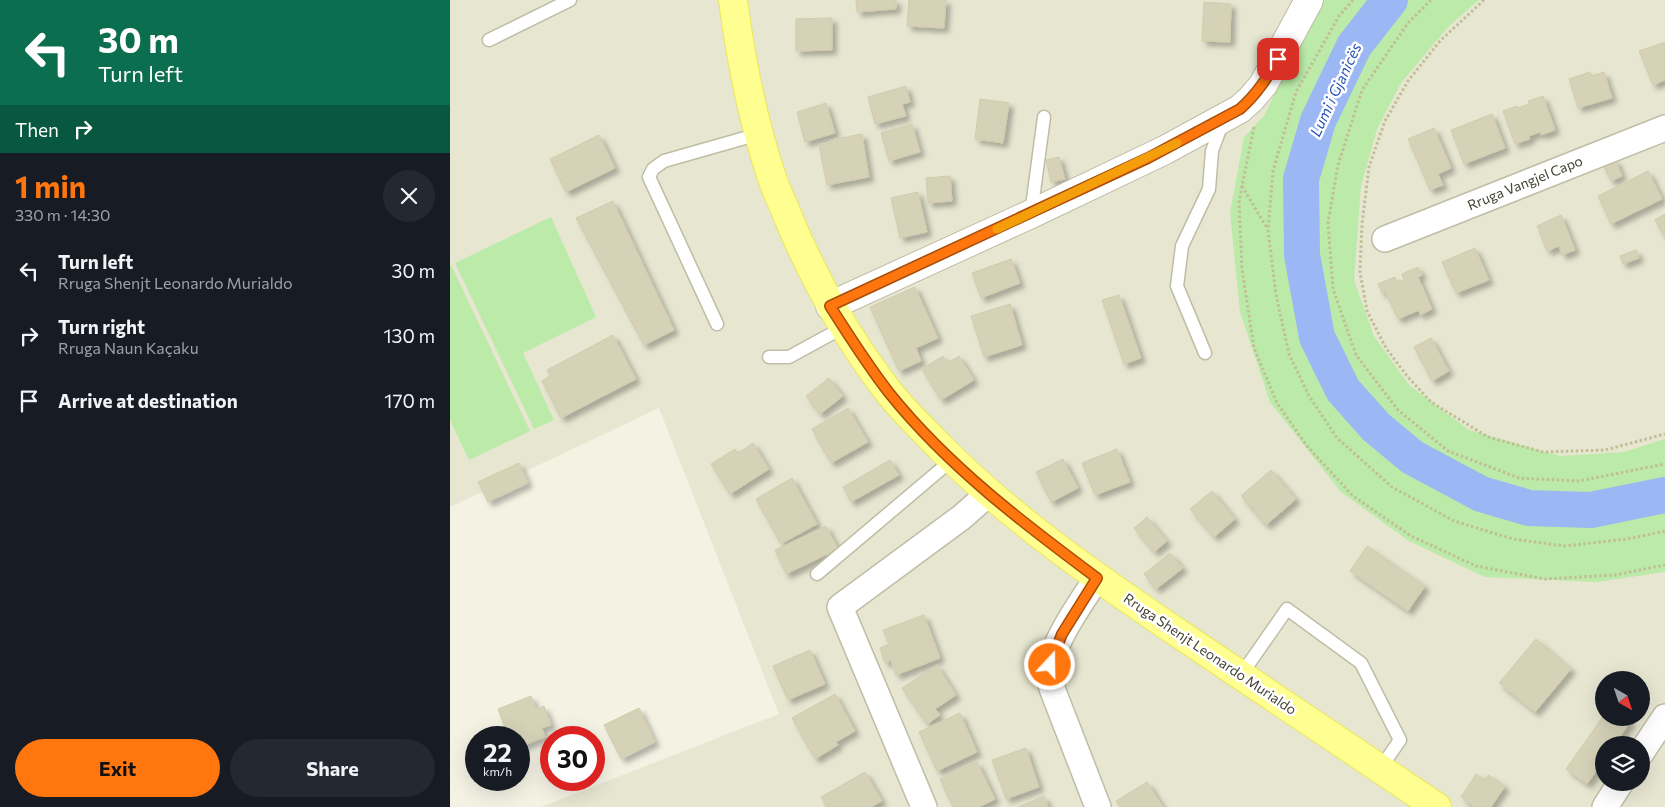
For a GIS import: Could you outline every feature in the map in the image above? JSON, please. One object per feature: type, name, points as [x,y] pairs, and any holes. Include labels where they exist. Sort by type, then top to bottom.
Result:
[{"type":"main road","name":"Rruga Shenjt Leonardo Murialdo","points":[[733,0],[741,55],[759,134],[773,181],[799,242],[837,316],[890,394],[952,460],[1016,517],[1097,578],[1437,807]]},
{"type":"street","points":[[837,316],[1031,214],[1165,150],[1246,104],[1263,85],[1309,0]]},
{"type":"street","name":"Rruga Vangjel Capo","points":[[1385,239],[1665,128]]},
{"type":"street","points":[[924,807],[840,607],[962,517],[989,493]]},
{"type":"street","points":[[1097,578],[1062,634],[1050,665],[1049,678],[1098,807]]},
{"type":"street","points":[[1650,739],[1665,717]]},
{"type":"street","points":[[1605,807],[1615,791]]},
{"type":"lane","points":[[489,40],[570,0]]},
{"type":"lane","points":[[1031,214],[1044,116]]},
{"type":"lane","points":[[1205,354],[1177,286],[1182,246],[1209,189],[1212,152],[1224,117]]},
{"type":"lane","points":[[717,324],[649,177],[653,169],[664,161],[759,134]]},
{"type":"lane","points":[[769,357],[789,357],[837,316]]},
{"type":"lane","points":[[816,574],[952,460]]},
{"type":"lane","points":[[1241,675],[1287,609],[1361,663],[1400,740],[1380,769]]},
{"type":"path","points":[[1353,0],[1339,16],[1296,92],[1273,171],[1268,230],[1276,295],[1289,354],[1305,388],[1337,438],[1392,487],[1454,521],[1513,538],[1564,546],[1627,539],[1665,531]]},
{"type":"path","points":[[1431,0],[1408,22],[1362,90],[1338,165],[1328,223],[1333,289],[1356,355],[1398,410],[1448,451],[1519,478],[1579,481],[1665,464]]},
{"type":"path","points":[[1484,0],[1440,41],[1408,81],[1385,121],[1369,167],[1362,224],[1360,272],[1367,310],[1386,348],[1407,376],[1431,402],[1488,437],[1543,452],[1551,452],[1604,450],[1665,434]]},
{"type":"path","points":[[1255,125],[1239,201],[1242,269],[1254,348],[1277,403],[1307,446],[1353,496],[1411,536],[1476,566],[1545,579],[1615,576],[1665,565]]},
{"type":"path","points":[[1242,186],[1268,230]]},
{"type":"shaded area","points":[[450,0],[1665,0],[1665,807],[541,807],[582,791],[605,791],[605,782],[779,714],[659,408],[450,507]]},
{"type":"green space","points":[[1321,0],[1479,0],[1448,27],[1401,83],[1377,129],[1361,186],[1354,280],[1374,336],[1409,385],[1469,430],[1560,456],[1624,452],[1665,439],[1665,572],[1596,582],[1485,577],[1409,541],[1341,492],[1270,402],[1240,312],[1230,213],[1244,137],[1264,116]]},
{"type":"green space","points":[[551,217],[596,317],[523,353],[554,420],[534,429],[455,263]]},
{"type":"green space","points":[[450,265],[530,431],[469,460],[450,420]]},
{"type":"building","points":[[856,0],[896,0],[896,9],[857,12]]},
{"type":"building","points":[[909,0],[946,0],[944,28],[907,26]]},
{"type":"building","points":[[1204,2],[1231,4],[1230,42],[1202,41]]},
{"type":"building","points":[[832,18],[832,50],[796,51],[796,19]]},
{"type":"building","points":[[1665,42],[1665,80],[1653,85],[1639,51]]},
{"type":"building","points":[[1590,72],[1592,76],[1604,72],[1612,98],[1578,108],[1569,79]]},
{"type":"building","points":[[906,86],[910,102],[902,104],[906,116],[875,124],[868,97]]},
{"type":"building","points":[[1543,96],[1555,130],[1541,135],[1540,132],[1529,136],[1530,139],[1515,144],[1503,111],[1529,104],[1528,101]]},
{"type":"building","points":[[980,99],[1009,103],[1003,143],[975,139]]},
{"type":"building","points":[[826,103],[835,133],[805,142],[797,112]]},
{"type":"building","points":[[1492,114],[1505,148],[1464,164],[1451,130]]},
{"type":"building","points":[[912,124],[920,152],[889,161],[881,133]]},
{"type":"building","points":[[1434,128],[1451,168],[1438,174],[1443,185],[1430,190],[1408,139]]},
{"type":"building","points":[[862,134],[869,177],[827,185],[819,145],[832,143],[831,140]]},
{"type":"building","points":[[599,135],[615,168],[566,192],[550,159]]},
{"type":"building","points":[[1059,157],[1065,179],[1051,182],[1046,160]]},
{"type":"building","points":[[1615,159],[1622,176],[1611,181],[1603,165]]},
{"type":"building","points":[[1648,171],[1662,199],[1611,224],[1598,196]]},
{"type":"building","points":[[950,176],[952,201],[928,203],[926,178]]},
{"type":"building","points":[[918,192],[927,232],[900,238],[891,198]]},
{"type":"building","points":[[613,201],[674,330],[644,345],[576,218]]},
{"type":"building","points":[[1665,214],[1665,238],[1655,220]]},
{"type":"building","points":[[1561,215],[1575,250],[1562,255],[1559,246],[1547,251],[1537,226]]},
{"type":"building","points":[[1475,248],[1489,280],[1456,293],[1442,262]]},
{"type":"building","points":[[1636,250],[1639,258],[1623,264],[1620,256]]},
{"type":"building","points":[[1011,259],[1020,283],[981,298],[972,273]]},
{"type":"building","points":[[1418,267],[1422,275],[1418,277],[1432,309],[1420,315],[1419,310],[1398,319],[1385,291],[1382,293],[1378,284],[1395,277],[1397,283],[1404,280],[1402,274]]},
{"type":"building","points":[[915,287],[938,338],[916,348],[921,361],[899,371],[870,307]]},
{"type":"building","points":[[1119,295],[1141,358],[1124,364],[1102,300]]},
{"type":"building","points":[[1010,304],[1022,345],[984,357],[971,316]]},
{"type":"building","points":[[613,335],[636,379],[561,418],[542,381],[550,376],[547,370]]},
{"type":"building","points":[[1431,338],[1449,371],[1432,381],[1414,347]]},
{"type":"building","points":[[943,356],[947,363],[959,356],[974,380],[941,400],[922,369]]},
{"type":"building","points":[[829,378],[843,396],[820,414],[806,396]]},
{"type":"building","points":[[848,408],[868,442],[831,463],[812,429]]},
{"type":"building","points":[[753,443],[769,469],[730,494],[711,464],[735,449],[738,453]]},
{"type":"building","points":[[1117,449],[1130,482],[1095,495],[1082,463]]},
{"type":"building","points":[[1063,459],[1078,488],[1051,502],[1036,472]]},
{"type":"building","points":[[890,460],[899,475],[851,502],[843,487]]},
{"type":"building","points":[[519,463],[528,483],[488,502],[478,482]]},
{"type":"building","points":[[1271,470],[1296,499],[1266,525],[1241,496]]},
{"type":"building","points":[[792,478],[817,524],[781,544],[756,499]]},
{"type":"building","points":[[1212,491],[1235,519],[1214,537],[1190,509]]},
{"type":"building","points":[[1147,517],[1167,541],[1154,552],[1134,528]]},
{"type":"building","points":[[826,526],[838,549],[786,574],[775,550]]},
{"type":"building","points":[[1367,546],[1425,586],[1408,611],[1350,571]]},
{"type":"building","points":[[1170,553],[1183,568],[1156,589],[1144,574]]},
{"type":"building","points":[[924,615],[940,658],[896,675],[891,661],[885,663],[880,648],[889,644],[883,630]]},
{"type":"building","points":[[1536,639],[1571,669],[1535,712],[1499,683]]},
{"type":"building","points":[[810,650],[825,684],[788,700],[773,666]]},
{"type":"building","points":[[937,665],[956,695],[935,709],[940,715],[927,724],[902,688]]},
{"type":"building","points":[[835,694],[855,731],[836,742],[838,745],[815,759],[792,718]]},
{"type":"building","points":[[531,696],[536,709],[544,706],[551,725],[540,726],[540,739],[530,743],[530,726],[504,726],[498,709]]},
{"type":"building","points":[[639,708],[655,742],[621,759],[604,725]]},
{"type":"building","points":[[960,713],[977,752],[937,771],[919,732]]},
{"type":"building","points":[[1596,726],[1627,726],[1620,736],[1595,736],[1595,773],[1587,784],[1566,769]]},
{"type":"building","points":[[1026,748],[1039,787],[1006,799],[992,760]]},
{"type":"building","points":[[977,762],[995,799],[979,807],[953,807],[940,779]]},
{"type":"building","points":[[865,772],[882,801],[871,807],[827,807],[821,797]]},
{"type":"building","points":[[1476,774],[1485,780],[1488,775],[1505,786],[1491,807],[1475,807],[1461,797]]},
{"type":"building","points":[[1147,782],[1163,807],[1120,807],[1116,801]]},
{"type":"building","points":[[1044,796],[1048,807],[1018,807]]},
{"type":"waterway","name":"Lumi i Gjanicës","points":[[1390,0],[1354,46],[1318,121],[1301,179],[1302,255],[1317,337],[1343,390],[1376,427],[1412,457],[1481,494],[1529,508],[1591,510],[1665,495]]},
{"type":"slow traffic","points":[[997,229],[1177,143]]},
{"type":"route","points":[[1050,665],[1062,634],[1097,578],[1016,517],[952,460],[890,394],[830,306],[1165,150],[1240,109],[1263,85],[1278,59]]}]
